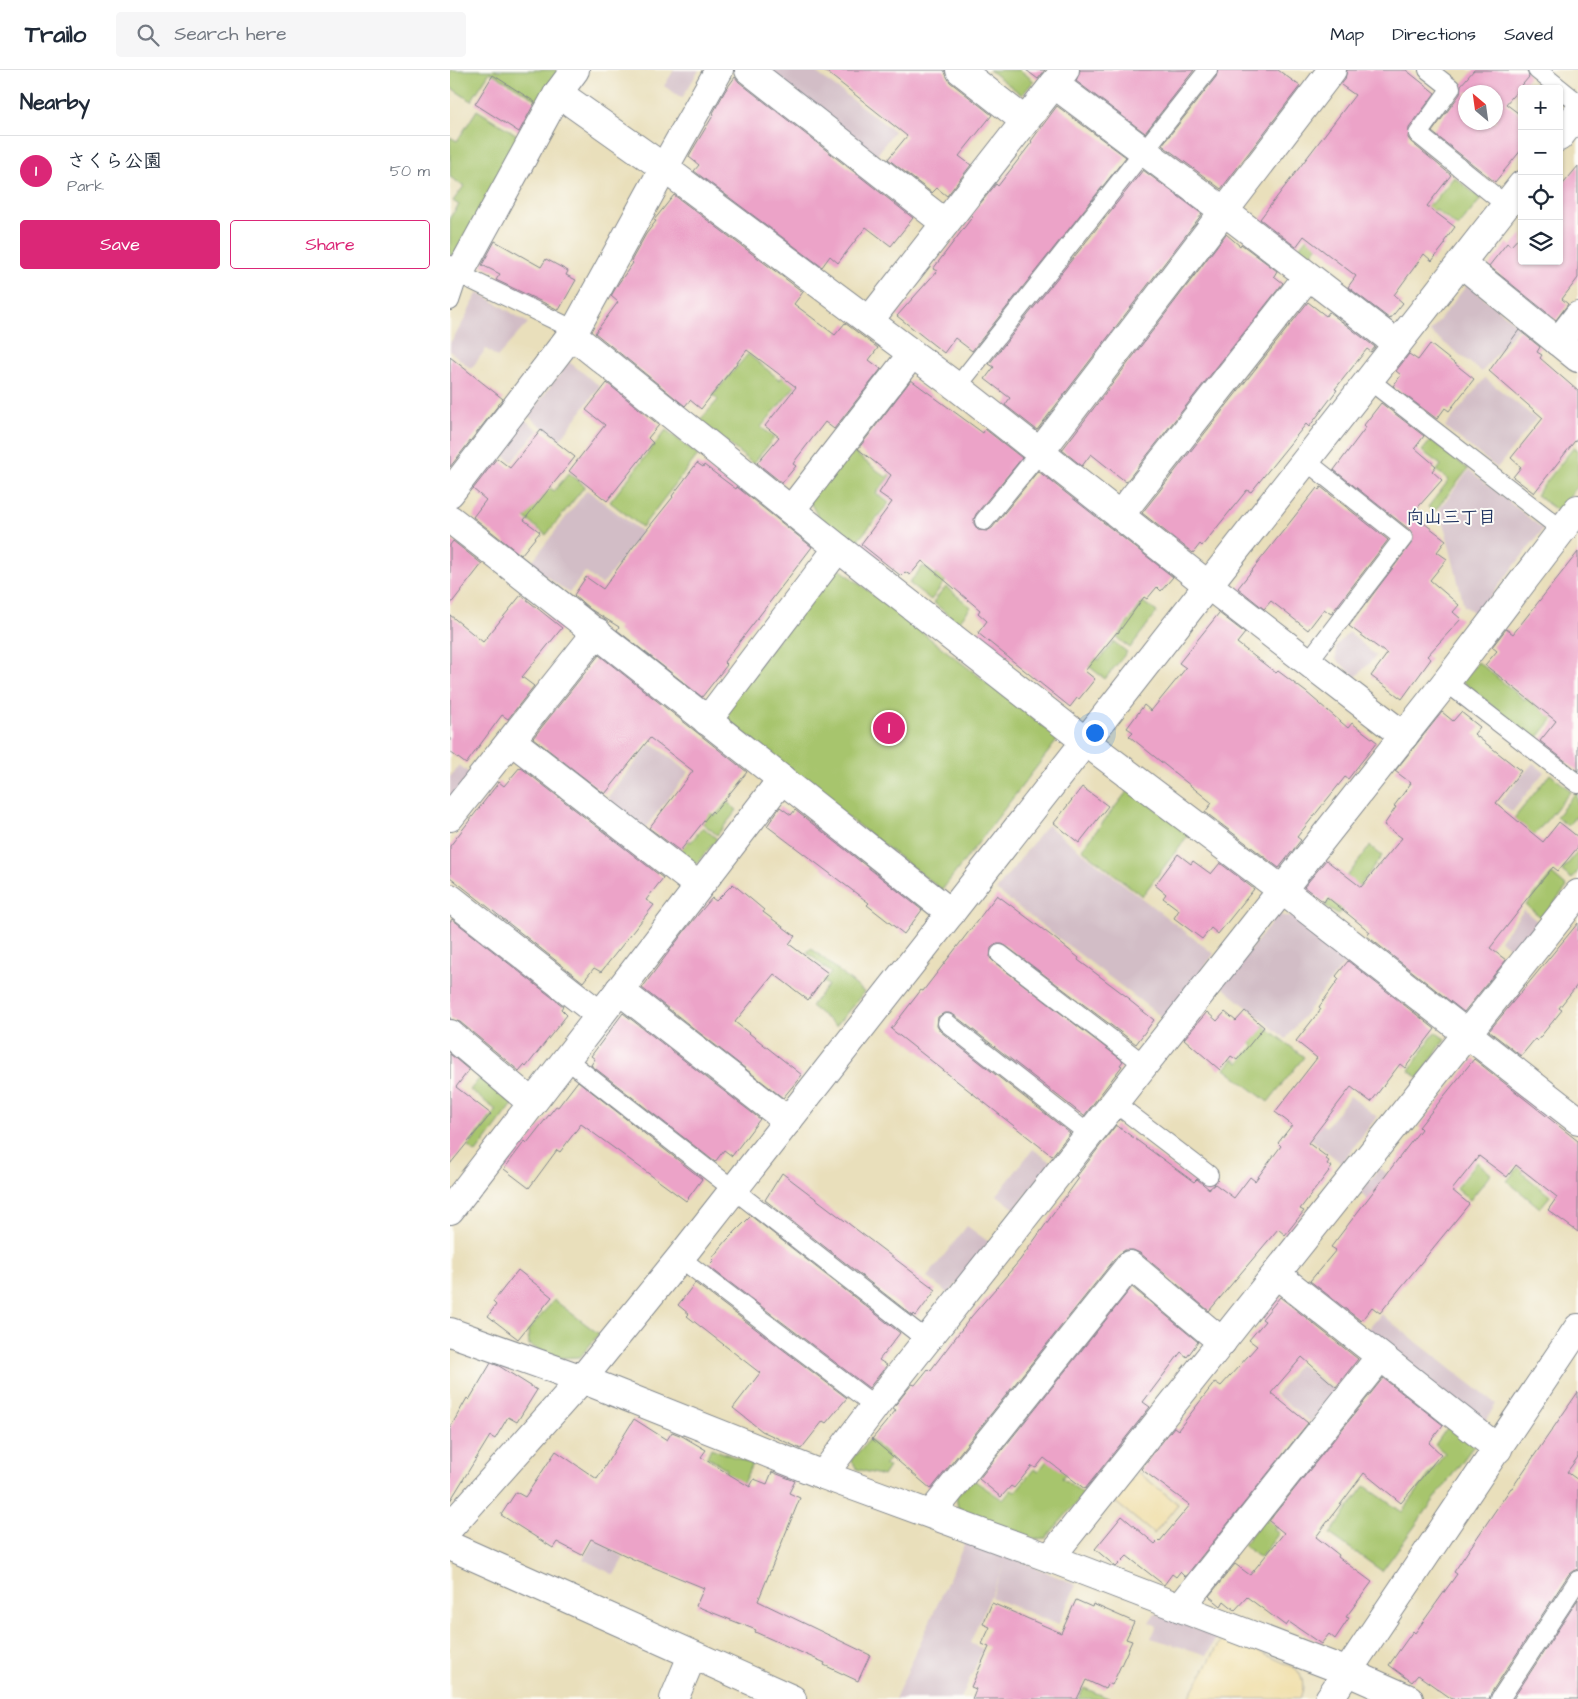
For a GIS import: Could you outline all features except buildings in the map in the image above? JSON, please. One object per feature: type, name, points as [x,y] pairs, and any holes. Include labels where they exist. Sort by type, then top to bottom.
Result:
[{"type":"street","points":[[454,272],[558,94],[575,70]]},
{"type":"street","points":[[450,493],[574,333],[719,70]]},
{"type":"street","points":[[749,70],[945,224]]},
{"type":"street","points":[[960,70],[1025,121]]},
{"type":"street","points":[[1040,452],[1225,212],[1321,74]]},
{"type":"street","points":[[869,321],[1059,77],[1143,152],[1225,212],[1397,344]]},
{"type":"street","points":[[558,94],[664,168],[869,321],[1404,736]]},
{"type":"street","points":[[1563,132],[1578,113]]},
{"type":"street","points":[[450,1527],[582,1379],[680,1258],[1514,195]]},
{"type":"street","points":[[1461,263],[1568,350],[1578,316]]},
{"type":"street","points":[[1120,515],[1308,276]]},
{"type":"street","points":[[574,333],[838,548],[1086,742],[1282,890],[1578,1120]]},
{"type":"street","points":[[791,510],[912,354]]},
{"type":"street","points":[[450,519],[597,632],[951,913]]},
{"type":"street","points":[[823,1475],[875,1406],[1404,736],[1570,519]]},
{"type":"street","points":[[707,721],[838,548]]},
{"type":"street","points":[[450,817],[597,632]]},
{"type":"street","points":[[512,741],[699,886]]},
{"type":"street","points":[[451,1206],[782,779]]},
{"type":"street","points":[[1050,1558],[1578,894]]},
{"type":"street","points":[[450,898],[600,1015]]},
{"type":"street","points":[[620,990],[788,1121]]},
{"type":"street","points":[[450,1034],[532,1103]]},
{"type":"street","points":[[931,1514],[1130,1265],[1222,1342]]},
{"type":"street","points":[[1276,1274],[1498,1448]]},
{"type":"street","points":[[1330,1699],[1578,1328]]},
{"type":"street","points":[[450,1332],[582,1379],[823,1475],[1050,1558],[1348,1672],[1409,1699]]},
{"type":"street","points":[[1180,1608],[1380,1357]]},
{"type":"street","points":[[450,1546],[692,1656],[792,1699]]},
{"type":"street","points":[[674,1699],[692,1656]]},
{"type":"lane","points":[[957,388],[1208,70]]},
{"type":"lane","points":[[1428,70],[1451,88],[1418,134],[1514,195]]},
{"type":"lane","points":[[1537,70],[1578,103]]},
{"type":"lane","points":[[450,301],[454,272],[574,333]]},
{"type":"lane","points":[[1369,380],[1570,519]]},
{"type":"lane","points":[[984,521],[1040,452]]},
{"type":"lane","points":[[1306,461],[1403,538],[1308,662]]},
{"type":"lane","points":[[1446,682],[1578,784]]},
{"type":"lane","points":[[1000,954],[1145,1065]]},
{"type":"lane","points":[[947,1023],[1090,1135]]},
{"type":"lane","points":[[566,1059],[928,1341]]},
{"type":"lane","points":[[1115,1103],[1209,1175]]},
{"type":"lane","points":[[680,1258],[875,1406]]},
{"type":"lane","points":[[1500,1699],[1578,1580]]},
{"type":"shaded area","points":[[674,70],[699,70],[682,98],[664,86]]},
{"type":"shaded area","points":[[767,70],[813,70],[894,131],[877,155]]},
{"type":"shaded area","points":[[1467,285],[1519,326],[1482,372],[1430,332]]},
{"type":"shaded area","points":[[478,292],[528,323],[497,357],[486,349],[471,369],[450,351],[450,343]]},
{"type":"shaded area","points":[[569,362],[600,386],[560,440],[528,416]]},
{"type":"shaded area","points":[[1485,378],[1536,419],[1497,468],[1445,427]]},
{"type":"shaded area","points":[[524,419],[538,430],[512,462],[499,451]]},
{"type":"shaded area","points":[[1469,470],[1543,529],[1477,614],[1464,606],[1440,508]]},
{"type":"shaded area","points":[[587,490],[642,532],[602,585],[585,572],[569,593],[530,564]]},
{"type":"shaded area","points":[[1349,632],[1376,656],[1356,677],[1336,659],[1336,646]]},
{"type":"shaded area","points":[[651,743],[689,772],[645,828],[607,798]]},
{"type":"shaded area","points":[[1533,763],[1544,772],[1512,812],[1500,802]]},
{"type":"shaded area","points":[[459,765],[472,775],[450,805],[450,777]]},
{"type":"shaded area","points":[[1047,825],[1214,954],[1164,1019],[996,890]]},
{"type":"shaded area","points":[[1524,910],[1538,922],[1514,951],[1500,940]]},
{"type":"shaded area","points":[[1278,915],[1301,918],[1349,957],[1286,1039],[1221,986]]},
{"type":"shaded area","points":[[1350,1096],[1377,1117],[1341,1163],[1310,1138],[1321,1124],[1326,1127]]},
{"type":"shaded area","points":[[1033,1149],[1051,1162],[1015,1209],[997,1195]]},
{"type":"shaded area","points":[[1380,1168],[1399,1184],[1401,1226],[1360,1193]]},
{"type":"shaded area","points":[[967,1226],[989,1242],[949,1294],[927,1277]]},
{"type":"shaded area","points":[[1381,1314],[1496,1404],[1483,1425],[1366,1332]]},
{"type":"shaded area","points":[[1299,1364],[1335,1390],[1311,1422],[1276,1395]]},
{"type":"shaded area","points":[[967,1538],[1076,1585],[1058,1625],[991,1597],[1006,1560],[970,1643],[983,1649],[961,1699],[895,1699]]},
{"type":"shaded area","points":[[594,1540],[624,1557],[614,1575],[583,1559]]},
{"type":"shaded area","points":[[1155,1613],[1217,1636],[1207,1655],[1151,1638],[1157,1626],[1149,1622]]},
{"type":"green space","points":[[450,70],[563,70],[542,103],[490,72],[471,101],[450,87]]},
{"type":"green space","points":[[989,70],[1020,70],[1034,81],[1022,95]]},
{"type":"green space","points":[[477,110],[522,138],[454,255],[450,255],[450,217],[459,205],[453,201],[464,186],[450,177],[450,137],[457,141]]},
{"type":"green space","points":[[1454,177],[1481,199],[1458,227],[1436,210],[1426,223],[1418,216],[1429,202],[1432,204]]},
{"type":"green space","points":[[1342,194],[1353,202],[1308,258],[1297,250]]},
{"type":"green space","points":[[748,354],[780,380],[786,372],[798,383],[761,427],[774,438],[753,464],[700,420],[718,400],[713,395]]},
{"type":"green space","points":[[666,430],[698,455],[642,527],[610,502]]},
{"type":"green space","points":[[1431,440],[1468,469],[1434,512],[1428,507],[1449,480],[1437,471],[1441,465],[1422,451]]},
{"type":"green space","points":[[1574,447],[1578,450],[1578,486],[1558,511],[1536,495]]},
{"type":"green space","points":[[849,449],[886,477],[891,472],[898,482],[890,476],[876,493],[889,503],[854,545],[817,515],[809,500]]},
{"type":"green space","points":[[569,473],[585,486],[546,535],[525,518],[549,487],[554,491]]},
{"type":"green space","points":[[948,558],[957,566],[931,600],[909,583],[923,566],[935,575]]},
{"type":"green space","points":[[836,566],[1059,738],[942,890],[718,717]]},
{"type":"green space","points":[[946,587],[971,607],[958,623],[933,602]]},
{"type":"green space","points":[[1143,602],[1157,612],[1130,648],[1117,638]]},
{"type":"green space","points":[[1114,642],[1127,652],[1105,679],[1086,664],[1093,656],[1099,660]]},
{"type":"green space","points":[[1478,662],[1525,700],[1529,696],[1571,696],[1535,741],[1462,681]]},
{"type":"green space","points":[[1550,774],[1571,791],[1527,844],[1507,827]]},
{"type":"green space","points":[[1129,789],[1189,834],[1142,896],[1082,849]]},
{"type":"green space","points":[[1577,791],[1578,819],[1575,817],[1568,826],[1556,817]]},
{"type":"green space","points":[[727,802],[737,810],[717,835],[694,816],[702,806],[715,816]]},
{"type":"green space","points":[[703,827],[717,839],[696,864],[678,850],[687,839],[691,842]]},
{"type":"green space","points":[[1370,846],[1382,856],[1338,915],[1325,906]]},
{"type":"green space","points":[[1578,851],[1578,871],[1572,879],[1562,871]]},
{"type":"green space","points":[[1552,874],[1567,887],[1542,918],[1526,905]]},
{"type":"green space","points":[[811,948],[864,992],[836,1026],[811,1006],[828,985],[823,982],[831,973],[807,952]]},
{"type":"green space","points":[[1263,1025],[1304,1057],[1268,1102],[1225,1069],[1233,1059],[1239,1063],[1253,1046],[1249,1042]]},
{"type":"green space","points":[[1435,1032],[1445,1039],[1419,1078],[1409,1071]]},
{"type":"green space","points":[[483,1074],[514,1103],[476,1153],[468,1147],[496,1110],[470,1090]]},
{"type":"green space","points":[[1532,1151],[1537,1154],[1522,1173],[1550,1196],[1540,1208],[1507,1181]]},
{"type":"green space","points":[[1477,1162],[1491,1174],[1470,1200],[1456,1188]]},
{"type":"green space","points":[[554,1300],[599,1334],[580,1357],[556,1358],[529,1345],[528,1331]]},
{"type":"green space","points":[[1449,1425],[1475,1444],[1382,1571],[1330,1534],[1365,1486],[1402,1512],[1445,1453],[1435,1445]]},
{"type":"green space","points":[[870,1439],[891,1458],[884,1465],[889,1467],[883,1476],[857,1469],[851,1460]]},
{"type":"green space","points":[[1062,1441],[1081,1454],[1062,1478],[1084,1494],[1046,1538],[1035,1539],[958,1508],[956,1497],[972,1479],[1003,1500],[1011,1490],[1015,1492],[1034,1469],[1038,1472]]},
{"type":"green space","points":[[711,1448],[752,1464],[719,1536],[719,1482],[727,1469],[707,1457]]},
{"type":"green space","points":[[1269,1512],[1280,1521],[1274,1529],[1279,1533],[1260,1558],[1243,1545]]},
{"type":"green space","points":[[1084,1688],[1111,1699],[1078,1699]]},
{"type":"sand","points":[[1138,1472],[1178,1504],[1154,1534],[1114,1501]]},
{"type":"sand","points":[[1223,1637],[1297,1670],[1303,1685],[1299,1699],[1188,1699]]},
{"type":"place","name":"さくら公園","points":[[889,728]]},
{"type":"district","name":"向山三丁目","points":[[1451,517]]}]
